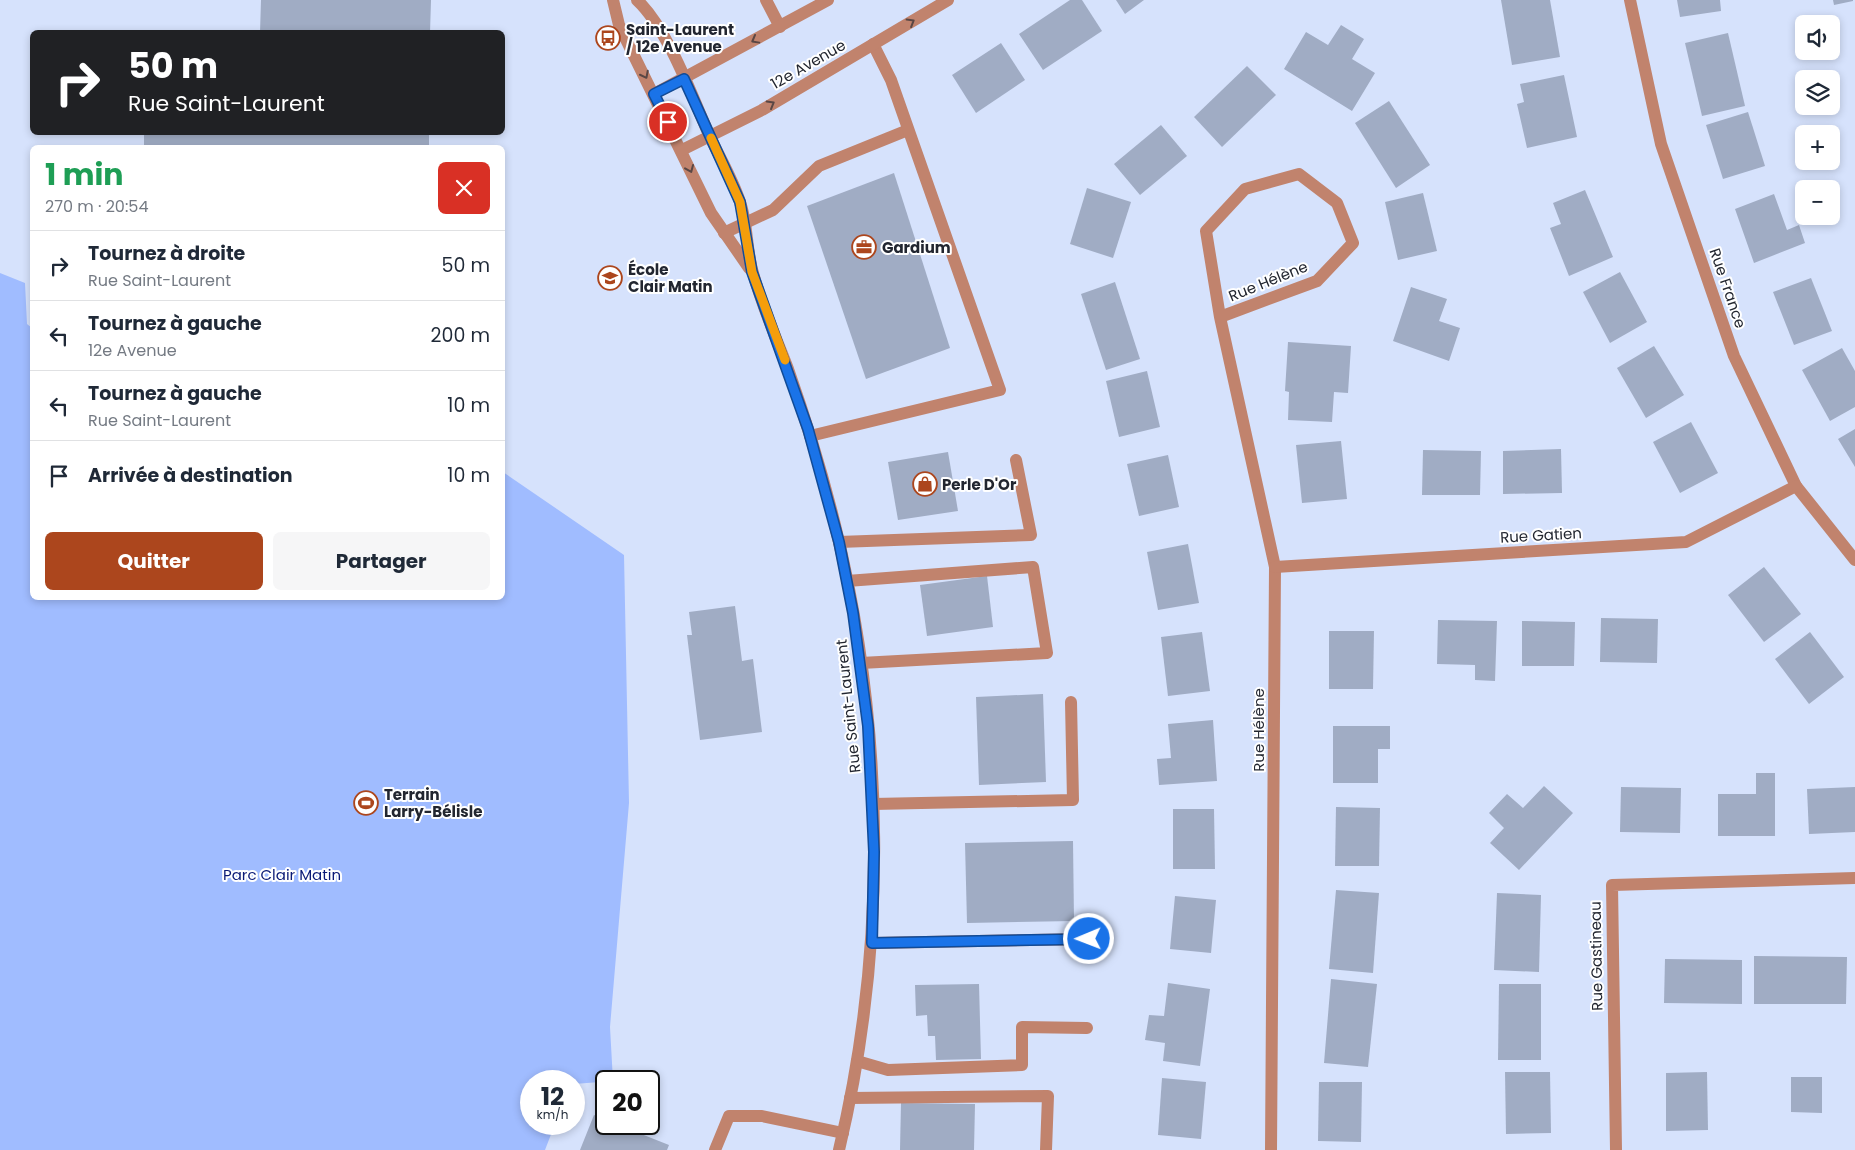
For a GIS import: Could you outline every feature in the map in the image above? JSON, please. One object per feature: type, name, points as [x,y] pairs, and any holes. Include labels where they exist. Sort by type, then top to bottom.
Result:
[{"type":"street","name":"Rue Saint-Laurent","points":[[613,0],[619,25],[682,150],[710,213],[752,272]]},
{"type":"street","name":"Rue Saint-Laurent","points":[[637,0],[649,11],[684,79],[740,202],[752,272],[810,436],[839,542],[847,581],[861,662],[867,711],[873,804],[875,892],[868,991],[857,1061],[839,1150]]},
{"type":"street","points":[[766,0],[780,27]]},
{"type":"street","points":[[654,94],[828,0]]},
{"type":"street","name":"12e Avenue","points":[[682,150],[711,137],[948,0]]},
{"type":"street","name":"Rue France","points":[[1630,0],[1661,144],[1734,356],[1796,486],[1855,560]]},
{"type":"street","points":[[810,436],[1000,390],[891,80],[873,44]]},
{"type":"street","points":[[724,232],[773,210],[819,166],[908,130]]},
{"type":"street","name":"Rue Hélène","points":[[1220,317],[1317,280],[1353,243],[1337,203],[1299,174],[1245,189],[1206,231],[1220,317],[1276,567],[1271,1150]]},
{"type":"street","points":[[839,542],[1030,535],[1016,460]]},
{"type":"street","name":"Rue Gatien","points":[[1276,567],[1686,542],[1796,486]]},
{"type":"street","points":[[847,581],[1033,567],[1047,653],[861,662]]},
{"type":"street","points":[[873,804],[1073,800],[1071,702]]},
{"type":"street","name":"Rue Gastineau","points":[[1616,1150],[1612,885],[1855,878]]},
{"type":"street","points":[[872,943],[1089,939]]},
{"type":"street","points":[[857,1061],[888,1070],[1022,1065],[1022,1027],[1087,1028]]},
{"type":"street","points":[[850,1098],[1048,1096],[1046,1150]]},
{"type":"street","points":[[715,1150],[729,1116],[762,1116],[843,1133]]},
{"type":"green space","name":"Parc Clair Matin","points":[[0,273],[25,283],[27,324],[30,326],[30,600],[505,600],[505,473],[624,555],[629,803],[610,1027],[612,1070],[595,1070],[595,1082],[585,1083],[585,1070],[520,1070],[520,1135],[551,1135],[545,1150],[0,1150]]},
{"type":"building","points":[[261,0],[431,0],[430,30],[260,30]]},
{"type":"building","points":[[1070,0],[1082,0],[1102,31],[1043,70],[1019,34]]},
{"type":"building","points":[[1116,0],[1144,0],[1125,14]]},
{"type":"building","points":[[1501,0],[1550,0],[1560,57],[1512,65]]},
{"type":"building","points":[[1677,0],[1720,0],[1721,11],[1680,17]]},
{"type":"building","points":[[1833,0],[1853,0],[1853,1],[1834,5]]},
{"type":"building","points":[[1341,25],[1364,39],[1352,59],[1375,73],[1352,111],[1284,69],[1306,32],[1328,45]]},
{"type":"building","points":[[1728,33],[1745,106],[1702,116],[1685,43]]},
{"type":"building","points":[[1001,43],[1025,80],[976,113],[952,75]]},
{"type":"building","points":[[1247,66],[1276,95],[1222,147],[1194,117]]},
{"type":"building","points":[[1564,75],[1577,137],[1527,148],[1517,104],[1524,102],[1520,84]]},
{"type":"building","points":[[1389,101],[1430,165],[1396,188],[1355,123]]},
{"type":"building","points":[[1748,112],[1765,166],[1723,179],[1706,125]]},
{"type":"building","points":[[1161,125],[1187,156],[1140,195],[1114,164]]},
{"type":"building","points":[[144,135],[429,135],[429,145],[144,145]]},
{"type":"building","points":[[894,173],[950,348],[866,379],[807,206]]},
{"type":"building","points":[[1087,188],[1131,202],[1113,258],[1070,244]]},
{"type":"building","points":[[1585,190],[1613,257],[1569,276],[1550,228],[1561,224],[1553,203]]},
{"type":"building","points":[[1423,193],[1437,251],[1398,260],[1385,202]]},
{"type":"building","points":[[1774,194],[1787,230],[1799,225],[1805,243],[1754,263],[1735,209]]},
{"type":"building","points":[[1620,272],[1647,322],[1610,343],[1583,292]]},
{"type":"building","points":[[1811,278],[1832,331],[1794,345],[1773,292]]},
{"type":"building","points":[[1115,282],[1140,359],[1106,370],[1081,294]]},
{"type":"building","points":[[1411,287],[1447,299],[1439,321],[1460,328],[1449,361],[1393,341]]},
{"type":"building","points":[[1288,342],[1351,346],[1348,393],[1334,392],[1332,422],[1288,420],[1289,392],[1285,391]]},
{"type":"building","points":[[1654,346],[1684,395],[1646,418],[1617,368]]},
{"type":"building","points":[[1842,348],[1855,371],[1855,407],[1830,421],[1802,370]]},
{"type":"building","points":[[1147,371],[1160,427],[1119,437],[1106,381]]},
{"type":"building","points":[[1691,422],[1718,473],[1680,493],[1653,442]]},
{"type":"building","points":[[1855,429],[1855,467],[1838,439]]},
{"type":"building","points":[[1341,441],[1347,499],[1302,503],[1296,445]]},
{"type":"building","points":[[1561,449],[1562,493],[1503,494],[1503,451]]},
{"type":"building","points":[[1423,450],[1481,451],[1480,495],[1422,495]]},
{"type":"building","points":[[948,452],[958,511],[898,520],[888,462]]},
{"type":"building","points":[[1168,455],[1179,507],[1139,516],[1127,464]]},
{"type":"building","points":[[1188,544],[1199,603],[1158,610],[1147,552]]},
{"type":"building","points":[[1764,567],[1801,614],[1764,642],[1728,595]]},
{"type":"building","points":[[987,576],[993,627],[927,636],[920,585]]},
{"type":"building","points":[[735,606],[742,661],[753,659],[762,732],[700,740],[687,635],[692,635],[689,612]]},
{"type":"building","points":[[1601,618],[1658,619],[1657,663],[1600,662]]},
{"type":"building","points":[[1438,620],[1497,621],[1495,681],[1475,680],[1475,665],[1437,664]]},
{"type":"building","points":[[1522,621],[1575,622],[1574,666],[1522,666]]},
{"type":"building","points":[[1329,631],[1374,631],[1373,689],[1329,689]]},
{"type":"building","points":[[1202,632],[1210,691],[1168,696],[1161,637]]},
{"type":"building","points":[[1810,632],[1844,677],[1809,704],[1775,659]]},
{"type":"building","points":[[1043,694],[1046,782],[979,785],[976,697]]},
{"type":"building","points":[[1213,720],[1217,781],[1159,785],[1157,759],[1171,758],[1168,724]]},
{"type":"building","points":[[1333,726],[1390,726],[1390,749],[1378,749],[1378,783],[1333,783]]},
{"type":"building","points":[[1756,773],[1775,773],[1775,836],[1718,836],[1718,794],[1756,794]]},
{"type":"building","points":[[1544,786],[1573,813],[1519,870],[1490,843],[1504,828],[1489,813],[1507,794],[1523,808]]},
{"type":"building","points":[[1621,787],[1681,788],[1680,833],[1620,832]]},
{"type":"building","points":[[1855,787],[1855,832],[1809,834],[1807,789]]},
{"type":"building","points":[[1336,807],[1380,808],[1379,866],[1335,866]]},
{"type":"building","points":[[1173,809],[1214,809],[1215,869],[1173,869]]},
{"type":"building","points":[[1073,841],[1074,921],[967,923],[965,843]]},
{"type":"building","points":[[1336,890],[1379,893],[1373,973],[1329,969]]},
{"type":"building","points":[[1497,893],[1541,895],[1539,972],[1494,970]]},
{"type":"building","points":[[1175,896],[1216,900],[1211,953],[1170,949]]},
{"type":"building","points":[[1754,956],[1847,957],[1846,1004],[1754,1004]]},
{"type":"building","points":[[1665,959],[1742,960],[1742,1004],[1664,1003]]},
{"type":"building","points":[[1331,979],[1377,984],[1368,1067],[1324,1063]]},
{"type":"building","points":[[1168,983],[1210,989],[1200,1066],[1163,1061],[1165,1043],[1145,1040],[1149,1015],[1164,1016]]},
{"type":"building","points":[[979,984],[981,1059],[936,1060],[935,1036],[928,1036],[927,1015],[916,1016],[915,985]]},
{"type":"building","points":[[1499,984],[1541,984],[1541,1060],[1498,1060]]},
{"type":"building","points":[[1505,1072],[1550,1072],[1551,1133],[1506,1134]]},
{"type":"building","points":[[1707,1072],[1708,1130],[1666,1131],[1666,1073]]},
{"type":"building","points":[[1791,1077],[1822,1077],[1822,1113],[1791,1112]]},
{"type":"building","points":[[1162,1078],[1206,1082],[1201,1139],[1158,1135]]},
{"type":"building","points":[[1319,1082],[1362,1082],[1361,1142],[1318,1141]]},
{"type":"building","points":[[901,1103],[975,1104],[974,1150],[900,1150]]},
{"type":"building","points":[[594,1115],[595,1135],[644,1135],[669,1145],[667,1150],[580,1150]]},
{"type":"slow traffic","points":[[711,138],[740,202],[752,272],[785,360]]},
{"type":"place","name":"Saint-Laurent / 12e Avenue","points":[[608,38]]},
{"type":"place","name":"Gardium","points":[[864,247]]},
{"type":"place","name":"École Clair Matin","points":[[610,278]]},
{"type":"place","name":"Perle D'Or","points":[[925,484]]},
{"type":"place","name":"Terrain Larry-Bélisle","points":[[366,803]]},
{"type":"route","points":[[668,122],[654,94],[684,79],[740,202],[752,272],[803,414],[834,522],[853,613],[867,711],[871,756],[874,844],[875,892],[872,943],[1089,939]]}]
